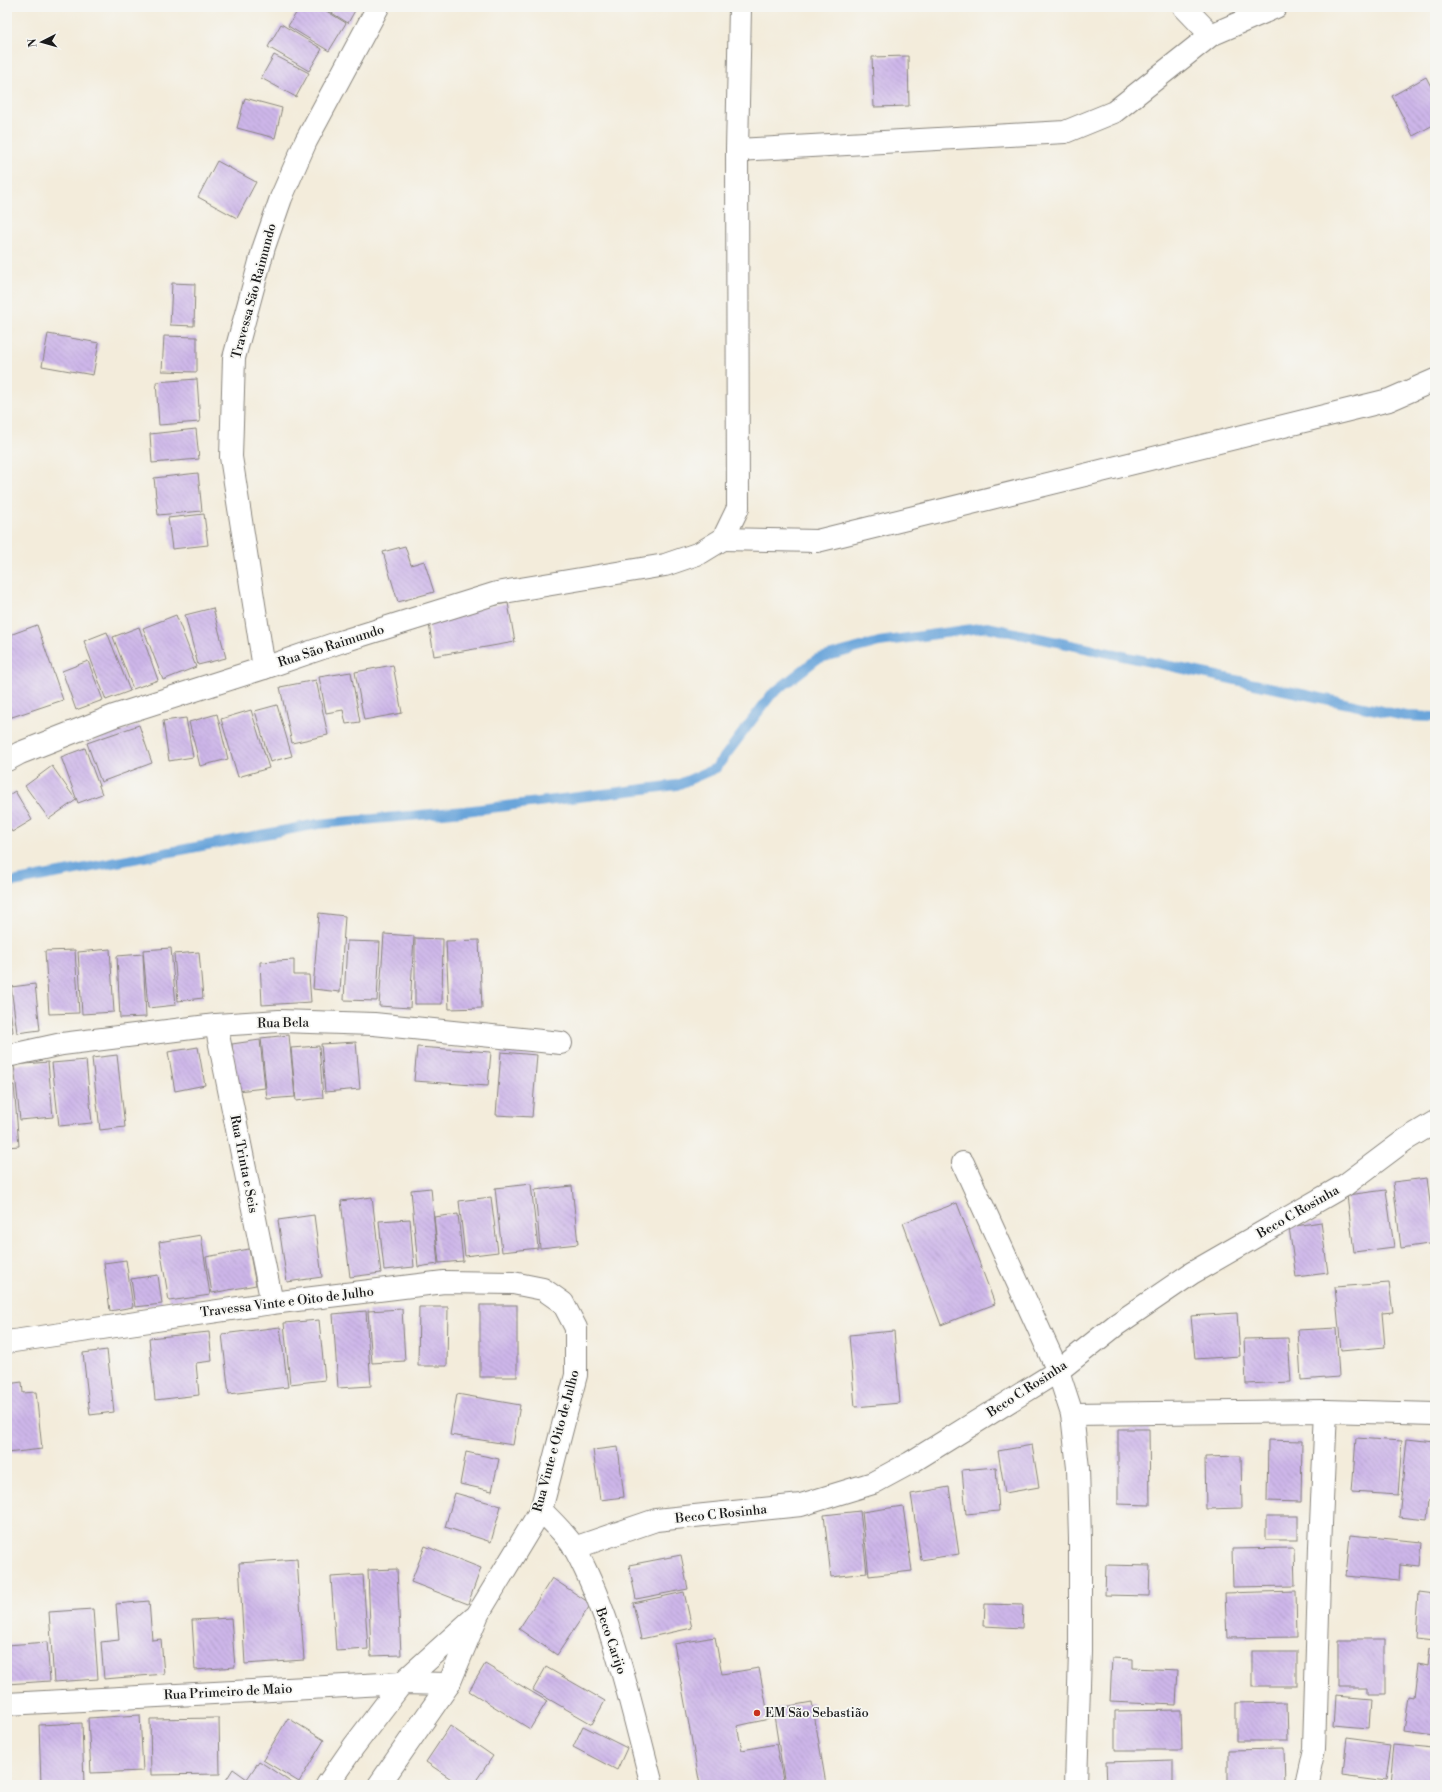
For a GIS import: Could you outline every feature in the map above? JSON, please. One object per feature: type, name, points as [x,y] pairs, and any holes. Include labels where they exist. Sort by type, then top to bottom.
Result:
[{"type":"street","name":"Travessa São Raimundo","points":[[264,668],[231,457],[234,358],[264,247],[281,198],[306,141],[378,7]]},
{"type":"street","points":[[740,7],[737,150],[738,508],[723,539],[818,541],[1389,400],[1435,380]]},
{"type":"street","points":[[1184,7],[1211,36]]},
{"type":"street","points":[[737,150],[1065,132],[1114,112],[1211,36],[1276,7]]},
{"type":"street","name":"Rua São Raimundo","points":[[11,760],[114,716],[340,642],[497,593],[665,565],[700,553],[723,539]]},
{"type":"street","name":"Rua Bela","points":[[7,1056],[62,1044],[216,1025],[279,1021],[374,1024],[560,1043]]},
{"type":"street","name":"Rua Trinta e Seis","points":[[216,1025],[272,1303]]},
{"type":"street","name":"Beco C Rosinha","points":[[574,1548],[656,1520],[801,1505],[873,1483],[910,1463],[1058,1371],[1116,1325],[1192,1273],[1345,1185],[1405,1140],[1435,1122]]},
{"type":"street","points":[[963,1163],[1058,1371],[1072,1414],[1078,1468],[1080,1539],[1080,1652],[1076,1785]]},
{"type":"street","name":"Travessa Vinte e Oito de Julho","points":[[7,1342],[272,1303],[444,1282],[513,1282],[542,1289],[563,1302]]},
{"type":"street","name":"Rua Vinte e Oito de Julho","points":[[379,1785],[449,1684],[478,1614],[541,1510],[576,1375],[576,1328],[563,1302]]},
{"type":"street","points":[[1072,1414],[1326,1411],[1435,1414]]},
{"type":"street","points":[[1306,1785],[1314,1749],[1320,1546],[1326,1411]]},
{"type":"street","name":"Beco Carijo","points":[[541,1510],[574,1548],[595,1594],[617,1651],[652,1785]]},
{"type":"street","name":"Rua Vinte e Oito de Julho","points":[[327,1785],[354,1746],[402,1683],[478,1614]]},
{"type":"street","name":"Rua Primeiro de Maio","points":[[7,1704],[402,1683],[449,1684]]},
{"type":"building","points":[[300,7],[320,7],[346,23],[329,51],[288,26]]},
{"type":"building","points":[[322,7],[357,7],[348,23]]},
{"type":"building","points":[[281,24],[322,49],[309,71],[268,47]]},
{"type":"building","points":[[274,55],[309,73],[296,97],[261,78]]},
{"type":"building","points":[[908,56],[909,106],[874,107],[872,57]]},
{"type":"building","points":[[1426,77],[1435,94],[1435,124],[1413,136],[1392,96]]},
{"type":"building","points":[[245,98],[282,108],[275,138],[237,128]]},
{"type":"building","points":[[217,161],[256,182],[237,218],[198,197]]},
{"type":"building","points":[[172,283],[195,284],[194,326],[170,325]]},
{"type":"building","points":[[48,334],[99,343],[93,375],[42,366]]},
{"type":"building","points":[[164,336],[197,337],[197,372],[162,371]]},
{"type":"building","points":[[197,379],[200,422],[159,425],[156,382]]},
{"type":"building","points":[[196,429],[199,459],[152,463],[150,434]]},
{"type":"building","points":[[198,473],[202,511],[158,515],[154,478]]},
{"type":"building","points":[[204,514],[208,545],[172,549],[168,518]]},
{"type":"building","points":[[405,546],[411,565],[424,561],[434,592],[398,602],[383,552]]},
{"type":"building","points":[[508,603],[515,642],[434,656],[428,617]]},
{"type":"building","points":[[213,608],[226,658],[198,665],[185,615]]},
{"type":"building","points":[[176,615],[196,667],[163,680],[143,628]]},
{"type":"building","points":[[37,625],[63,700],[9,718],[7,711],[7,636]]},
{"type":"building","points":[[139,627],[158,680],[133,689],[113,637]]},
{"type":"building","points":[[107,632],[130,691],[106,700],[84,641]]},
{"type":"building","points":[[88,661],[103,700],[76,710],[62,671]]},
{"type":"building","points":[[393,665],[402,713],[364,720],[355,672]]},
{"type":"building","points":[[351,672],[360,722],[346,724],[343,710],[326,713],[319,677]]},
{"type":"building","points":[[316,680],[328,735],[292,743],[280,687]]},
{"type":"building","points":[[277,705],[292,756],[270,762],[255,711]]},
{"type":"building","points":[[251,710],[269,768],[238,777],[221,719]]},
{"type":"building","points":[[217,714],[228,759],[200,766],[189,722]]},
{"type":"building","points":[[186,718],[193,757],[169,761],[163,721]]},
{"type":"building","points":[[139,725],[152,763],[101,782],[87,743]]},
{"type":"building","points":[[85,748],[102,794],[78,803],[61,757]]},
{"type":"building","points":[[52,766],[76,800],[49,819],[25,786]]},
{"type":"building","points":[[15,791],[32,820],[12,832],[7,823],[7,796]]},
{"type":"building","points":[[319,913],[345,916],[340,992],[313,989]]},
{"type":"building","points":[[384,934],[414,936],[410,1008],[379,1006]]},
{"type":"building","points":[[415,938],[443,939],[442,1004],[415,1004]]},
{"type":"building","points":[[479,940],[482,1008],[449,1009],[446,941]]},
{"type":"building","points":[[347,941],[380,942],[377,1001],[344,1000]]},
{"type":"building","points":[[171,948],[176,1005],[148,1008],[143,950]]},
{"type":"building","points":[[110,949],[114,1012],[82,1014],[78,952]]},
{"type":"building","points":[[75,950],[79,1013],[49,1014],[45,951]]},
{"type":"building","points":[[199,952],[203,998],[178,1001],[174,954]]},
{"type":"building","points":[[143,954],[146,1017],[120,1018],[117,956]]},
{"type":"building","points":[[294,960],[294,975],[309,975],[311,1002],[262,1005],[260,962]]},
{"type":"building","points":[[7,984],[13,1032],[7,1033]]},
{"type":"building","points":[[35,984],[40,1030],[17,1033],[11,987]]},
{"type":"building","points":[[289,1035],[295,1097],[267,1099],[261,1038]]},
{"type":"building","points":[[260,1040],[265,1088],[237,1091],[232,1044]]},
{"type":"building","points":[[356,1042],[360,1089],[325,1092],[321,1044]]},
{"type":"building","points":[[319,1046],[323,1098],[296,1101],[291,1048]]},
{"type":"building","points":[[198,1047],[205,1085],[175,1091],[168,1052]]},
{"type":"building","points":[[417,1047],[491,1052],[488,1086],[414,1081]]},
{"type":"building","points":[[501,1052],[537,1055],[532,1117],[496,1115]]},
{"type":"building","points":[[117,1055],[125,1127],[100,1130],[92,1058]]},
{"type":"building","points":[[86,1060],[92,1123],[59,1126],[52,1063]]},
{"type":"building","points":[[48,1062],[53,1117],[20,1120],[14,1065]]},
{"type":"building","points":[[7,1085],[14,1085],[19,1146],[7,1147]]},
{"type":"building","points":[[1427,1178],[1435,1243],[1401,1248],[1393,1182]]},
{"type":"building","points":[[531,1184],[538,1248],[502,1252],[495,1188]]},
{"type":"building","points":[[572,1186],[578,1244],[540,1248],[535,1190]]},
{"type":"building","points":[[431,1188],[438,1264],[418,1267],[411,1190]]},
{"type":"building","points":[[1386,1190],[1394,1247],[1354,1252],[1347,1195]]},
{"type":"building","points":[[372,1197],[381,1273],[350,1277],[341,1201]]},
{"type":"building","points":[[491,1197],[498,1252],[465,1256],[459,1201]]},
{"type":"building","points":[[957,1203],[995,1304],[941,1325],[903,1223]]},
{"type":"building","points":[[458,1214],[463,1261],[439,1263],[434,1217]]},
{"type":"building","points":[[314,1215],[322,1277],[287,1282],[278,1220]]},
{"type":"building","points":[[410,1219],[414,1267],[384,1270],[379,1221]]},
{"type":"building","points":[[1321,1222],[1328,1273],[1296,1277],[1289,1227]]},
{"type":"building","points":[[201,1235],[210,1295],[169,1301],[159,1242]]},
{"type":"building","points":[[249,1249],[256,1285],[212,1293],[206,1257]]},
{"type":"building","points":[[126,1260],[133,1307],[110,1311],[104,1263]]},
{"type":"building","points":[[158,1275],[162,1304],[135,1307],[131,1279]]},
{"type":"building","points":[[1389,1283],[1393,1312],[1382,1313],[1385,1347],[1341,1351],[1335,1287]]},
{"type":"building","points":[[480,1305],[517,1305],[517,1377],[480,1377]]},
{"type":"building","points":[[419,1307],[448,1307],[447,1366],[418,1366]]},
{"type":"building","points":[[402,1309],[405,1361],[372,1363],[368,1311]]},
{"type":"building","points":[[366,1311],[371,1386],[338,1388],[333,1314]]},
{"type":"building","points":[[1237,1313],[1240,1356],[1195,1359],[1191,1316]]},
{"type":"building","points":[[319,1320],[325,1380],[290,1384],[284,1323]]},
{"type":"building","points":[[280,1327],[288,1387],[229,1394],[222,1334]]},
{"type":"building","points":[[1336,1328],[1339,1377],[1301,1380],[1298,1330]]},
{"type":"building","points":[[894,1331],[900,1403],[855,1407],[849,1335]]},
{"type":"building","points":[[209,1332],[212,1361],[196,1363],[199,1395],[155,1400],[149,1338]]},
{"type":"building","points":[[1288,1338],[1291,1382],[1246,1384],[1244,1339]]},
{"type":"building","points":[[107,1350],[114,1412],[90,1415],[83,1353]]},
{"type":"building","points":[[22,1382],[23,1393],[36,1392],[42,1449],[7,1453],[7,1384]]},
{"type":"building","points":[[457,1394],[520,1405],[513,1445],[450,1435]]},
{"type":"building","points":[[1118,1429],[1149,1429],[1150,1505],[1118,1504]]},
{"type":"building","points":[[1356,1438],[1402,1441],[1398,1495],[1352,1492]]},
{"type":"building","points":[[1407,1439],[1435,1442],[1435,1500],[1429,1499],[1427,1520],[1399,1517]]},
{"type":"building","points":[[1268,1440],[1302,1441],[1301,1502],[1267,1501]]},
{"type":"building","points":[[1032,1445],[1039,1487],[1005,1493],[998,1451]]},
{"type":"building","points":[[618,1447],[624,1497],[600,1500],[593,1450]]},
{"type":"building","points":[[466,1452],[499,1459],[492,1491],[460,1484]]},
{"type":"building","points":[[1241,1456],[1242,1508],[1206,1509],[1205,1457]]},
{"type":"building","points":[[996,1467],[999,1511],[966,1514],[962,1470]]},
{"type":"building","points":[[949,1487],[959,1554],[921,1560],[911,1494]]},
{"type":"building","points":[[455,1493],[501,1506],[491,1542],[445,1527]]},
{"type":"building","points":[[903,1506],[912,1571],[869,1576],[862,1512]]},
{"type":"building","points":[[860,1511],[867,1573],[831,1577],[824,1515]]},
{"type":"building","points":[[1266,1516],[1298,1516],[1298,1540],[1266,1540]]},
{"type":"building","points":[[1350,1535],[1422,1542],[1420,1566],[1400,1564],[1399,1581],[1346,1576]]},
{"type":"building","points":[[425,1546],[481,1568],[468,1604],[411,1582]]},
{"type":"building","points":[[1294,1548],[1295,1586],[1233,1587],[1232,1549]]},
{"type":"building","points":[[681,1555],[688,1589],[636,1599],[629,1565]]},
{"type":"building","points":[[297,1559],[304,1660],[245,1664],[239,1563]]},
{"type":"building","points":[[1106,1565],[1150,1566],[1149,1596],[1105,1595]]},
{"type":"building","points":[[397,1569],[401,1655],[371,1656],[368,1570]]},
{"type":"building","points":[[363,1575],[368,1649],[336,1651],[331,1577]]},
{"type":"building","points":[[552,1578],[591,1604],[557,1655],[519,1629]]},
{"type":"building","points":[[1296,1591],[1297,1637],[1227,1638],[1225,1593]]},
{"type":"building","points":[[684,1592],[692,1628],[641,1639],[633,1603]]},
{"type":"building","points":[[1419,1593],[1435,1595],[1435,1640],[1416,1638]]},
{"type":"building","points":[[149,1601],[152,1640],[161,1639],[164,1674],[104,1679],[101,1642],[119,1640],[116,1604]]},
{"type":"building","points":[[985,1604],[1023,1605],[1022,1628],[984,1626]]},
{"type":"building","points":[[93,1609],[98,1679],[54,1682],[49,1612]]},
{"type":"building","points":[[231,1618],[235,1667],[195,1670],[192,1620]]},
{"type":"building","points":[[715,1637],[722,1674],[759,1668],[769,1719],[737,1726],[742,1750],[776,1744],[784,1785],[700,1785],[674,1644]]},
{"type":"building","points":[[1338,1639],[1385,1639],[1385,1694],[1367,1694],[1367,1688],[1338,1688]]},
{"type":"building","points":[[47,1642],[50,1681],[7,1684],[7,1645]]},
{"type":"building","points":[[1429,1649],[1435,1650],[1435,1736],[1404,1732],[1409,1696],[1414,1697],[1418,1663],[1427,1665]]},
{"type":"building","points":[[1252,1651],[1297,1651],[1297,1686],[1252,1686]]},
{"type":"building","points":[[1112,1658],[1133,1659],[1133,1668],[1178,1670],[1176,1705],[1110,1702]]},
{"type":"building","points":[[485,1664],[547,1701],[530,1729],[469,1691]]},
{"type":"building","points":[[546,1667],[605,1701],[592,1724],[533,1690]]},
{"type":"building","points":[[1335,1696],[1371,1699],[1369,1729],[1333,1726]]},
{"type":"building","points":[[812,1702],[826,1784],[785,1785],[773,1709]]},
{"type":"building","points":[[1287,1702],[1288,1741],[1236,1741],[1236,1703]]},
{"type":"building","points":[[1181,1710],[1182,1750],[1115,1750],[1115,1711]]},
{"type":"building","points":[[140,1715],[143,1771],[91,1773],[88,1718]]},
{"type":"building","points":[[219,1718],[220,1774],[151,1775],[150,1719]]},
{"type":"building","points":[[288,1718],[324,1740],[299,1782],[263,1760]]},
{"type":"building","points":[[82,1723],[84,1785],[41,1785],[39,1725]]},
{"type":"building","points":[[450,1726],[493,1756],[473,1785],[460,1785],[426,1762]]},
{"type":"building","points":[[583,1726],[627,1748],[617,1770],[573,1747]]},
{"type":"building","points":[[1346,1740],[1391,1746],[1386,1779],[1342,1773]]},
{"type":"building","points":[[1394,1745],[1435,1749],[1435,1785],[1390,1785]]},
{"type":"building","points":[[1285,1749],[1286,1785],[1228,1785],[1228,1750]]},
{"type":"building","points":[[1173,1760],[1173,1785],[1107,1785],[1106,1762]]},
{"type":"building","points":[[259,1761],[295,1785],[223,1785],[233,1769],[247,1779]]},
{"type":"waterway","points":[[7,883],[318,824],[465,811],[677,785],[716,768],[771,695],[817,659],[879,642],[987,627],[1405,716],[1435,717]]},
{"type":"place","name":"EM São Sebastião","points":[[757,1713]]}]
